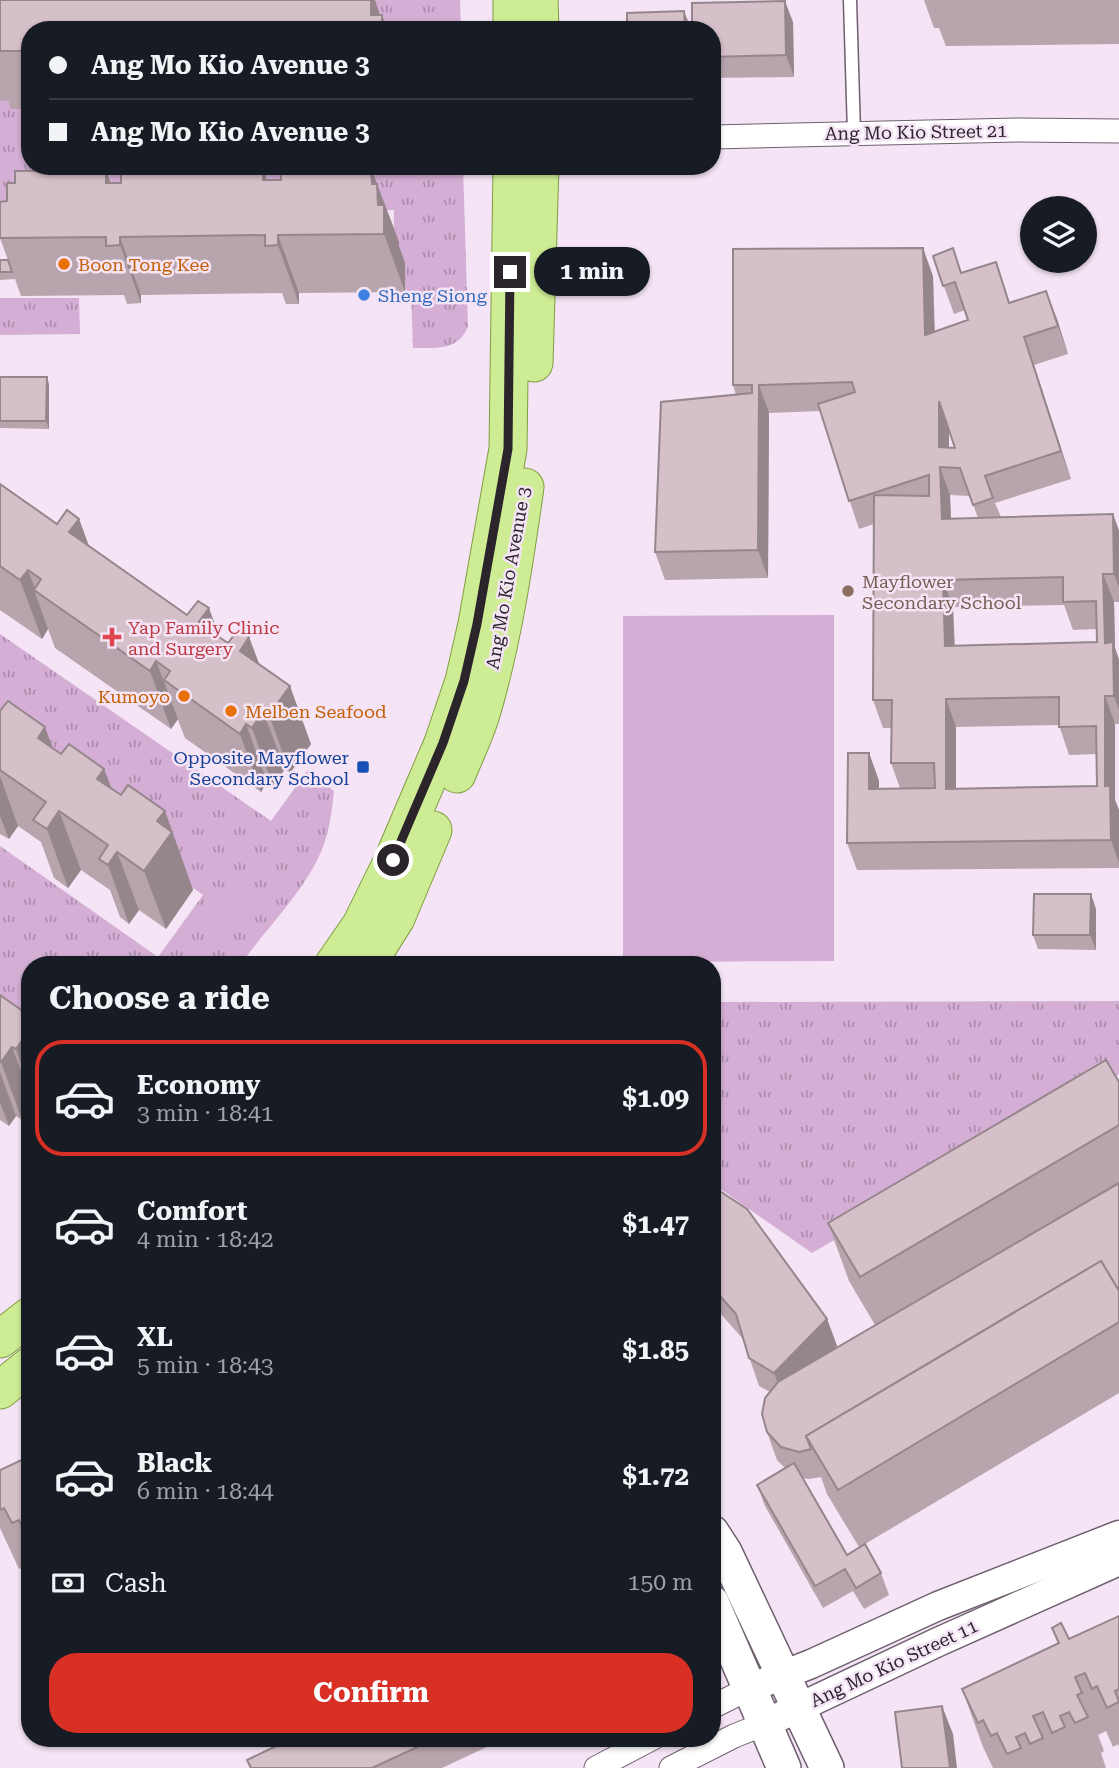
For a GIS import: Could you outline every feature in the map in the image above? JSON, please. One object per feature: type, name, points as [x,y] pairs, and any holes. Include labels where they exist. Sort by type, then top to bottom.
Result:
[{"type":"main road","points":[[512,0],[512,21]]},
{"type":"main road","points":[[539,0],[540,21]]},
{"type":"main road","name":"Ang Mo Kio Avenue 3","points":[[340,956],[361,925],[393,860],[443,743],[464,681],[472,647],[508,449],[512,175]]},
{"type":"main road","name":"Ang Mo Kio Avenue 3","points":[[372,956],[396,918],[480,717],[498,646],[511,584],[531,448],[540,175]]},
{"type":"main road","points":[[0,1339],[21,1323]]},
{"type":"main road","points":[[0,1390],[21,1373]]},
{"type":"main road","points":[[721,1547],[827,1768]]},
{"type":"main road","points":[[721,1622],[784,1768]]},
{"type":"street","name":"Ang Mo Kio Street 21","points":[[721,137],[1119,131]]},
{"type":"street","name":"Ang Mo Kio Street 11","points":[[721,1702],[938,1606],[1119,1535]]},
{"type":"street","name":"Ang Mo Kio Street 11","points":[[721,1743],[1119,1561]]},
{"type":"street","points":[[596,1768],[636,1747]]},
{"type":"street","name":"Ang Mo Kio Street 11","points":[[671,1768],[712,1747]]},
{"type":"lane","points":[[850,0],[854,133]]},
{"type":"green space","points":[[0,0],[460,0],[461,21],[21,21],[21,66],[0,100]]},
{"type":"green space","points":[[0,100],[11,100],[12,109],[21,109],[21,175],[463,175],[468,326],[453,344],[413,348],[411,291],[393,289],[394,210],[0,214]]},
{"type":"green space","points":[[0,298],[79,298],[80,334],[0,335]]},
{"type":"green space","points":[[834,615],[834,961],[721,962],[721,956],[623,956],[623,616]]},
{"type":"green space","points":[[0,634],[271,821],[307,771],[334,791],[328,831],[308,876],[247,956],[159,956],[203,895],[0,749]]},
{"type":"green space","points":[[0,846],[157,956],[21,956],[21,1030],[0,1015]]},
{"type":"green space","points":[[232,876],[259,896],[221,948],[194,928]]},
{"type":"green space","points":[[1119,1001],[1119,1074],[812,1253],[721,1189],[721,1002]]},
{"type":"building","points":[[0,0],[371,0],[371,15],[382,15],[382,21],[21,21],[21,51],[0,51]]},
{"type":"building","points":[[785,1],[786,55],[721,57],[721,21],[692,21],[692,3]]},
{"type":"building","points":[[684,11],[685,21],[627,21],[627,13]]},
{"type":"building","points":[[15,171],[21,171],[21,175],[106,175],[106,183],[121,183],[121,175],[263,175],[263,180],[281,180],[281,175],[371,175],[372,184],[377,184],[378,205],[384,205],[384,234],[278,235],[278,245],[265,246],[265,235],[120,237],[120,245],[106,246],[106,237],[0,238],[0,202],[7,201],[7,183],[15,183]]},
{"type":"building","points":[[923,248],[925,335],[968,320],[955,282],[943,286],[933,256],[953,248],[961,273],[996,262],[1009,303],[1046,291],[1058,326],[1024,337],[1061,451],[985,476],[993,498],[973,505],[960,468],[940,467],[942,519],[1113,514],[1114,574],[1103,574],[1105,643],[1113,642],[1114,696],[1105,696],[1105,786],[1110,786],[1111,840],[847,843],[848,753],[869,753],[869,789],[935,788],[934,763],[891,763],[892,700],[873,700],[874,495],[929,496],[929,475],[849,501],[818,404],[855,392],[852,382],[759,385],[758,550],[655,552],[661,402],[752,393],[752,385],[733,385],[733,249]],"holes":[[[939,401],[955,448],[939,447]],[[1063,577],[1063,602],[1096,601],[1097,642],[945,646],[943,580]],[[1059,697],[1059,727],[1096,726],[1097,786],[946,789],[946,699]]]},
{"type":"building","points":[[0,260],[8,260],[12,272],[0,272]]},
{"type":"building","points":[[0,377],[47,377],[46,421],[0,421]]},
{"type":"building","points":[[0,484],[57,524],[67,510],[79,519],[69,532],[187,615],[198,601],[209,608],[198,623],[228,643],[238,630],[249,637],[240,651],[290,686],[269,715],[263,711],[252,728],[246,724],[240,734],[164,680],[170,671],[156,661],[150,671],[34,590],[41,579],[28,570],[20,580],[0,566]]},
{"type":"building","points":[[8,701],[45,727],[38,738],[61,754],[69,744],[104,769],[97,779],[121,795],[128,785],[165,811],[157,821],[172,832],[144,871],[117,852],[108,865],[99,859],[108,845],[59,811],[47,829],[33,820],[46,802],[0,770],[0,711]]},
{"type":"building","points":[[1034,894],[1091,894],[1090,935],[1033,935]]},
{"type":"building","points":[[0,995],[21,1010],[21,1042],[16,1049],[12,1047],[0,1061]]},
{"type":"building","points":[[1106,1060],[1119,1082],[1119,1125],[860,1277],[828,1223]]},
{"type":"building","points":[[1119,1183],[1119,1291],[1101,1261],[806,1436],[811,1449],[799,1452],[781,1447],[767,1432],[762,1414],[765,1398],[778,1382]]},
{"type":"building","points":[[721,1192],[747,1209],[827,1319],[774,1373],[749,1358],[736,1314],[721,1297]]},
{"type":"building","points":[[1101,1261],[1119,1291],[1119,1322],[838,1490],[806,1436]]},
{"type":"building","points":[[21,1460],[21,1524],[19,1520],[12,1523],[4,1508],[0,1510],[0,1470]]},
{"type":"building","points":[[794,1463],[847,1555],[865,1544],[881,1573],[856,1588],[845,1569],[815,1586],[757,1485]]},
{"type":"building","points":[[1119,1616],[1119,1689],[1115,1691],[1119,1702],[1107,1708],[1097,1686],[1092,1689],[1085,1673],[1075,1677],[1082,1693],[1077,1695],[1088,1717],[1075,1723],[1069,1712],[1060,1716],[1065,1727],[1052,1733],[1043,1712],[1033,1716],[1043,1738],[1030,1744],[1025,1733],[1016,1737],[1021,1748],[1007,1754],[997,1733],[991,1736],[983,1720],[978,1723],[962,1689],[1059,1643],[1052,1628],[1061,1623],[1069,1639]]},
{"type":"building","points":[[942,1706],[950,1768],[902,1768],[895,1712]]},
{"type":"building","points":[[274,1747],[418,1747],[372,1768],[251,1768],[247,1760]]},
{"type":"place","name":"Boon Tong Kee","points":[[64,264]]},
{"type":"place","name":"Sheng Siong","points":[[364,295]]},
{"type":"place","name":"Mayflower Secondary School","points":[[848,591]]},
{"type":"place","name":"Yap Family Clinic and Surgery","points":[[112,637]]},
{"type":"place","name":"Kumoyo","points":[[184,696]]},
{"type":"place","name":"Melben Seafood","points":[[231,711]]},
{"type":"place","name":"Opposite Mayflower Secondary School","points":[[363,767]]},
{"type":"route","points":[[393,860],[443,743],[464,681],[477,624],[508,449],[510,272]]}]
